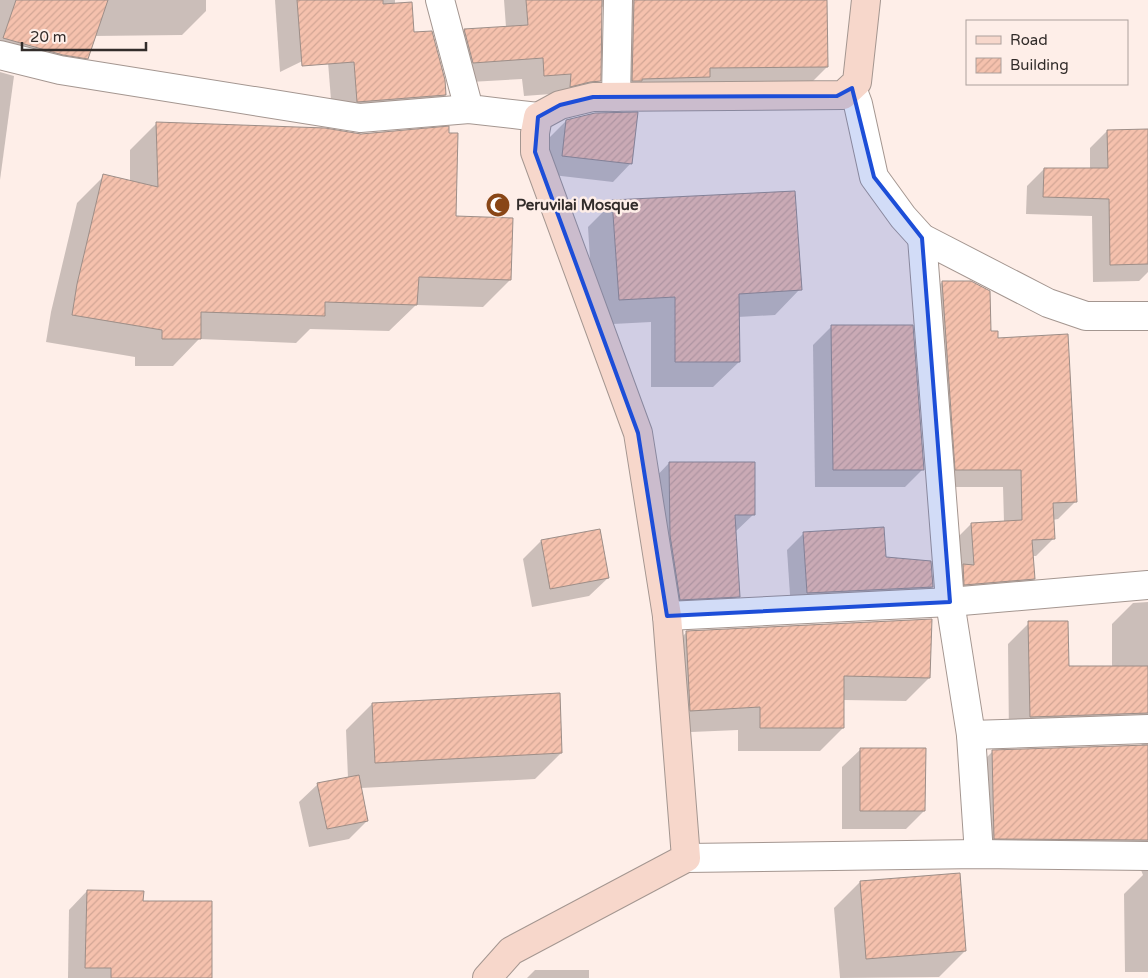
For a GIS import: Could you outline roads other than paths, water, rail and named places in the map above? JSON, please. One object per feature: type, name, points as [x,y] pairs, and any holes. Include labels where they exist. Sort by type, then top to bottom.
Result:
[{"type":"street","points":[[440,0],[469,109]]},
{"type":"street","points":[[616,97],[618,0]]},
{"type":"street","points":[[0,55],[60,70],[360,118],[469,109],[538,117],[560,105],[593,97],[844,95],[857,82],[866,0]]},
{"type":"street","points":[[852,88],[858,104],[874,177],[903,217],[922,238],[1048,303],[1086,316],[1148,316]]},
{"type":"street","points":[[538,117],[535,133],[535,152],[638,433],[666,616],[686,858]]},
{"type":"street","points":[[922,238],[950,602],[970,736],[980,854]]},
{"type":"street","points":[[666,616],[950,602],[1148,585]]},
{"type":"street","points":[[970,736],[1148,729]]},
{"type":"street","points":[[487,978],[510,951],[686,858],[980,854],[1148,856]]},
{"type":"place","name":"Peruvilai Mosque","points":[[498,205]]}]
